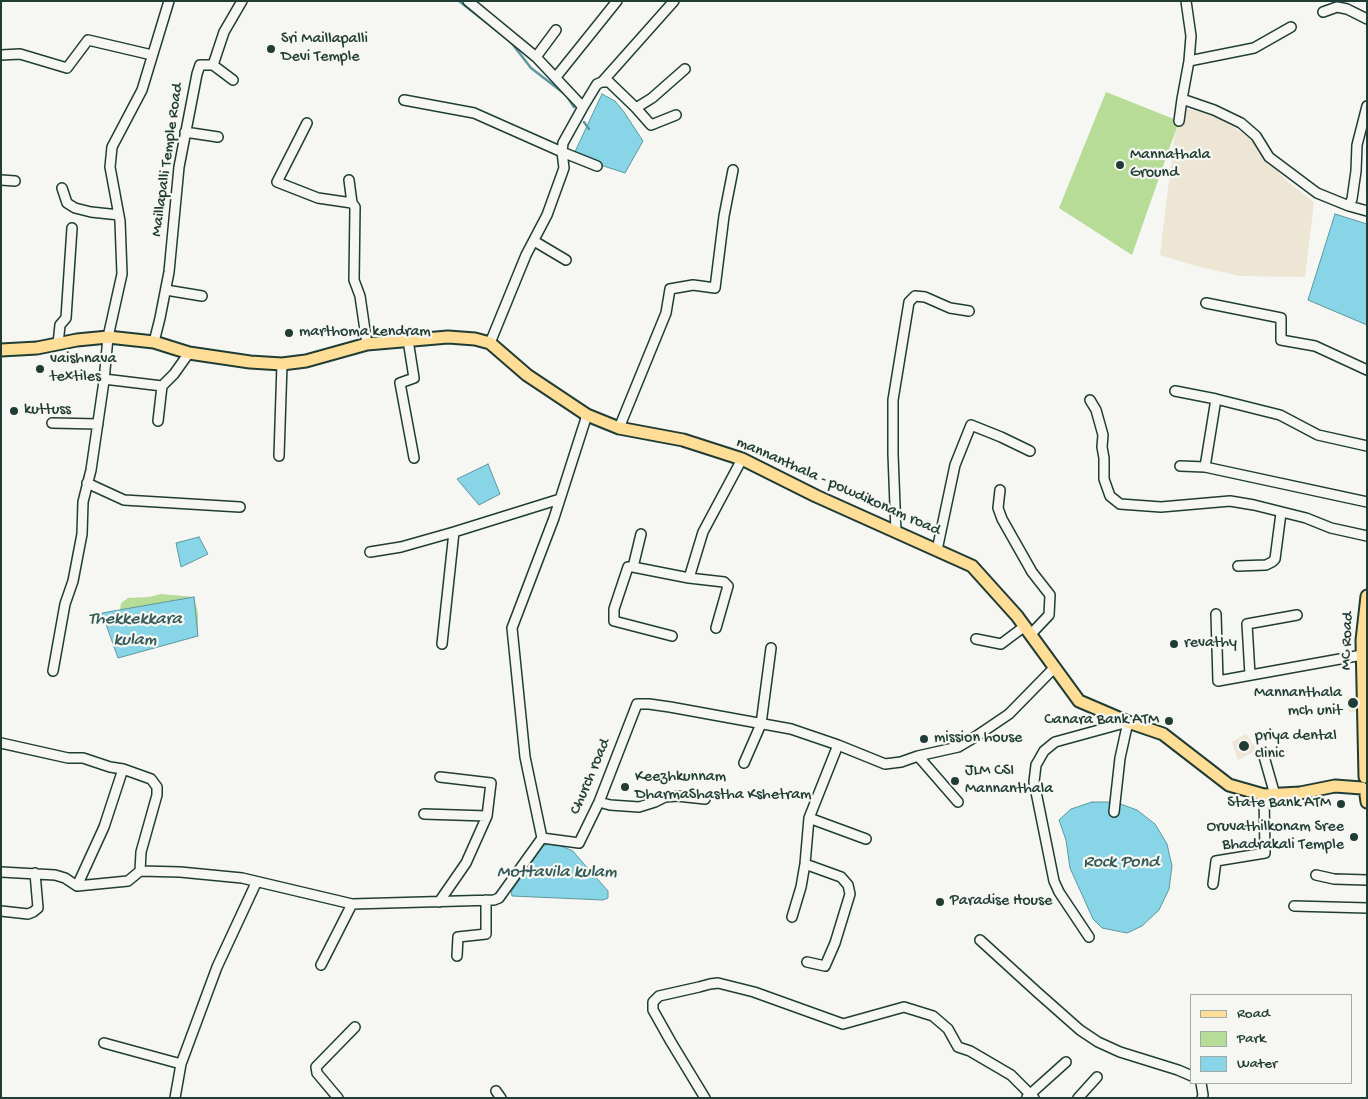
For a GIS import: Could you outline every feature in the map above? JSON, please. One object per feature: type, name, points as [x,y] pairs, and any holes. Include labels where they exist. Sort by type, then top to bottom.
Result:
[{"type":"main road","name":"mannanthala - powdikonam road","points":[[1,350],[37,348],[108,337],[154,342],[189,353],[250,362],[282,364],[306,361],[367,344],[408,340],[462,337],[490,344],[527,375],[587,415],[619,428],[684,440],[742,459],[816,496],[972,566],[1028,630],[1079,701],[1128,722],[1163,734],[1228,785],[1270,795],[1300,793],[1335,786],[1365,789]]},
{"type":"main road","name":"MC Road","points":[[1365,789],[1362,655],[1363,621],[1367,596]]},
{"type":"street","name":"Maillapalli Temple Road","points":[[53,670],[65,604],[73,581],[82,534],[83,502],[91,470],[98,424],[108,337],[122,274],[119,214],[110,167],[112,147],[142,90],[169,1]]},
{"type":"street","points":[[233,80],[213,65],[224,32],[242,1]]},
{"type":"street","points":[[468,1],[536,57],[583,107]]},
{"type":"street","points":[[556,77],[617,1]]},
{"type":"street","points":[[490,344],[526,255],[547,215],[564,168],[563,143],[597,84],[602,82],[674,1]]},
{"type":"street","points":[[1179,121],[1189,61],[1191,36],[1185,2]]},
{"type":"street","points":[[1323,12],[1336,7],[1348,9],[1367,19]]},
{"type":"street","points":[[1189,61],[1254,48],[1291,27]]},
{"type":"street","points":[[536,57],[556,30]]},
{"type":"street","points":[[1,55],[20,54],[66,68],[88,40],[152,55]]},
{"type":"street","name":"Maillapalli Temple Road","points":[[154,342],[169,272],[177,185],[194,86],[200,65],[213,65]]},
{"type":"street","points":[[636,108],[652,98],[685,69]]},
{"type":"street","points":[[602,82],[609,82],[651,125],[676,115]]},
{"type":"street","points":[[1182,99],[1214,110],[1241,123],[1256,136],[1269,157],[1317,193],[1367,211]]},
{"type":"street","points":[[404,100],[474,113],[597,166]]},
{"type":"street","points":[[1349,206],[1352,199],[1358,145],[1367,106]]},
{"type":"street","points":[[307,123],[277,182],[318,198],[352,203]]},
{"type":"street","points":[[185,132],[218,136]]},
{"type":"street","points":[[619,428],[666,313],[670,289],[693,285],[716,288],[724,216],[733,170]]},
{"type":"street","points":[[1,180],[15,181]]},
{"type":"street","points":[[349,180],[352,203],[356,211],[354,280],[360,296],[367,344]]},
{"type":"street","points":[[62,188],[68,202],[76,208],[91,212],[119,214]]},
{"type":"street","points":[[58,344],[60,325],[66,318],[72,228]]},
{"type":"street","points":[[534,241],[566,260]]},
{"type":"street","points":[[166,290],[202,296]]},
{"type":"street","points":[[896,532],[893,400],[908,302],[915,296],[926,297],[950,308],[969,311]]},
{"type":"street","points":[[1206,303],[1281,318],[1281,340],[1315,346],[1367,370]]},
{"type":"street","points":[[408,340],[414,378],[400,383],[414,458]]},
{"type":"street","points":[[158,420],[162,386],[174,374],[189,353]]},
{"type":"street","points":[[279,456],[282,364]]},
{"type":"street","points":[[104,379],[162,386]]},
{"type":"street","points":[[1175,391],[1280,415],[1318,435],[1367,446]]},
{"type":"street","points":[[1205,467],[1216,399]]},
{"type":"street","points":[[1090,400],[1096,410],[1103,435],[1104,479],[1110,496],[1120,504],[1161,507],[1230,502],[1254,505],[1306,518],[1331,528],[1367,536]]},
{"type":"street","points":[[1,872],[61,876],[77,886],[128,881],[140,871],[180,872],[242,878],[256,883],[352,904],[439,902],[499,898],[542,838],[525,757],[512,628],[560,499],[587,415]]},
{"type":"street","points":[[52,423],[98,424]]},
{"type":"street","points":[[936,550],[955,465],[971,425],[1030,451]]},
{"type":"street","points":[[689,578],[703,532],[742,459]]},
{"type":"street","points":[[1180,466],[1205,467],[1367,502]]},
{"type":"street","points":[[87,483],[124,500],[240,507]]},
{"type":"street","points":[[976,639],[1000,644],[1028,630],[1049,615],[1050,595],[1032,572],[1002,519],[998,508],[1000,490]]},
{"type":"street","points":[[370,552],[401,547],[560,499]]},
{"type":"street","points":[[1238,566],[1266,564],[1275,559],[1280,513]]},
{"type":"street","points":[[442,644],[454,532]]},
{"type":"street","points":[[633,567],[641,534]]},
{"type":"street","points":[[672,636],[614,621],[614,609],[628,567],[724,582],[728,586],[716,628]]},
{"type":"street","points":[[1216,614],[1218,681],[1362,655]]},
{"type":"street","points":[[1250,675],[1247,624],[1297,615]]},
{"type":"street","points":[[744,763],[761,724],[771,648]]},
{"type":"street","name":"Church road","points":[[542,838],[579,843],[599,802],[637,704],[663,706],[791,729],[838,745],[884,764],[901,762],[958,747],[1009,714],[1055,667]]},
{"type":"street","points":[[1089,937],[1059,892],[1054,881],[1034,782],[1036,765],[1044,751],[1055,742],[1128,722],[1120,758],[1114,812]]},
{"type":"street","points":[[1,743],[59,756],[83,758],[151,779],[157,787],[157,795],[141,852],[140,871]]},
{"type":"street","points":[[792,917],[801,887],[805,864],[809,818],[838,745]]},
{"type":"street","points":[[1213,884],[1216,861],[1265,853],[1270,795],[1263,753]]},
{"type":"street","points":[[918,756],[958,802]]},
{"type":"street","points":[[77,886],[104,827],[123,769]]},
{"type":"street","points":[[439,902],[466,863],[487,816],[491,783],[440,777]]},
{"type":"street","points":[[599,802],[610,805],[639,807],[665,797],[676,796],[705,800]]},
{"type":"street","points":[[424,814],[487,816]]},
{"type":"street","points":[[809,818],[866,839]]},
{"type":"street","points":[[805,864],[841,877],[848,885],[850,894],[835,944],[825,966],[807,962]]},
{"type":"street","points":[[1,911],[28,914],[38,908],[35,873]]},
{"type":"street","points":[[1316,876],[1334,879],[1367,880]]},
{"type":"street","points":[[175,1098],[181,1064],[224,950],[256,883]]},
{"type":"street","points":[[457,956],[458,937],[486,934],[486,900]]},
{"type":"street","points":[[321,965],[352,904]]},
{"type":"street","points":[[1294,906],[1367,908]]},
{"type":"street","points":[[980,940],[1080,1030],[1098,1042],[1120,1052],[1190,1075]]},
{"type":"street","points":[[705,1098],[658,1018],[653,1002],[659,996],[718,983],[754,992],[843,1024],[904,1007],[932,1016],[948,1029],[958,1047],[970,1051],[1011,1076],[1030,1096],[1066,1062]]},
{"type":"street","points":[[338,1098],[317,1073],[316,1067],[355,1027]]},
{"type":"street","points":[[104,1043],[181,1064]]},
{"type":"street","points":[[1078,1098],[1098,1078]]},
{"type":"street","points":[[1201,1084],[1202,1098]]},
{"type":"shaded area","points":[[1184,108],[1205,113],[1229,124],[1253,140],[1271,164],[1288,182],[1314,202],[1305,277],[1240,276],[1160,255],[1176,123]]},
{"type":"shaded area","name":"Mannanthala mch unit","points":[[1358,696],[1360,710],[1349,713],[1346,697]]},
{"type":"shaded area","name":"priya dental clinic","points":[[1246,734],[1257,750],[1238,760],[1232,742]]},
{"type":"green space","name":"Mannathala Ground","points":[[1106,92],[1179,121],[1132,255],[1059,208]]},
{"type":"green space","name":"Thekkekkara kulam","points":[[161,594],[194,597],[198,613],[198,636],[169,642],[117,630],[121,603],[128,598],[149,597]]},
{"type":"water","points":[[602,94],[615,101],[643,141],[625,173],[573,156]]},
{"type":"water","points":[[1335,214],[1367,224],[1367,325],[1308,300]]},
{"type":"water","points":[[488,464],[500,494],[479,505],[457,479]]},
{"type":"water","points":[[199,537],[208,554],[181,567],[176,543]]},
{"type":"water","name":"Thekkekkara kulam","points":[[194,597],[198,636],[118,658],[102,613]]},
{"type":"water","name":"Rock Pond","points":[[1092,802],[1115,802],[1137,810],[1155,824],[1167,844],[1172,866],[1169,889],[1159,910],[1142,926],[1127,933],[1102,928],[1093,919],[1070,868],[1066,840],[1059,820],[1071,809]]},
{"type":"water","name":"Mottavila kulam","points":[[556,844],[573,851],[608,891],[608,898],[603,900],[512,896],[511,892],[544,845]]},
{"type":"waterway","points":[[459,1],[501,34]]},
{"type":"waterway","points":[[510,41],[531,68],[566,95],[574,107]]},
{"type":"waterway","points":[[584,122],[589,129]]},
{"type":"place","name":"Sri Maillapalli Devi Temple","points":[[271,49]]},
{"type":"place","name":"Mannathala Ground","points":[[1120,165]]},
{"type":"place","name":"marthoma kendram","points":[[289,333]]},
{"type":"place","name":"vaishnava textiles","points":[[40,369]]},
{"type":"place","name":"kuttuss","points":[[14,411]]},
{"type":"place","name":"revathy","points":[[1174,644]]},
{"type":"place","name":"Mannanthala mch unit","points":[[1353,703]]},
{"type":"place","name":"Canara Bank ATM","points":[[1169,721]]},
{"type":"place","name":"mission house","points":[[924,739]]},
{"type":"place","name":"priya dental clinic","points":[[1244,746]]},
{"type":"place","name":"JLM CSI Mannanthala","points":[[955,781]]},
{"type":"place","name":"Keezhkunnam DharmaShastha Kshetram","points":[[625,787]]},
{"type":"place","name":"State Bank ATM","points":[[1341,804]]},
{"type":"place","name":"Oruvathilkonam Sree Bhadrakali Temple","points":[[1354,837]]},
{"type":"place","name":"Paradise House","points":[[940,902]]}]
